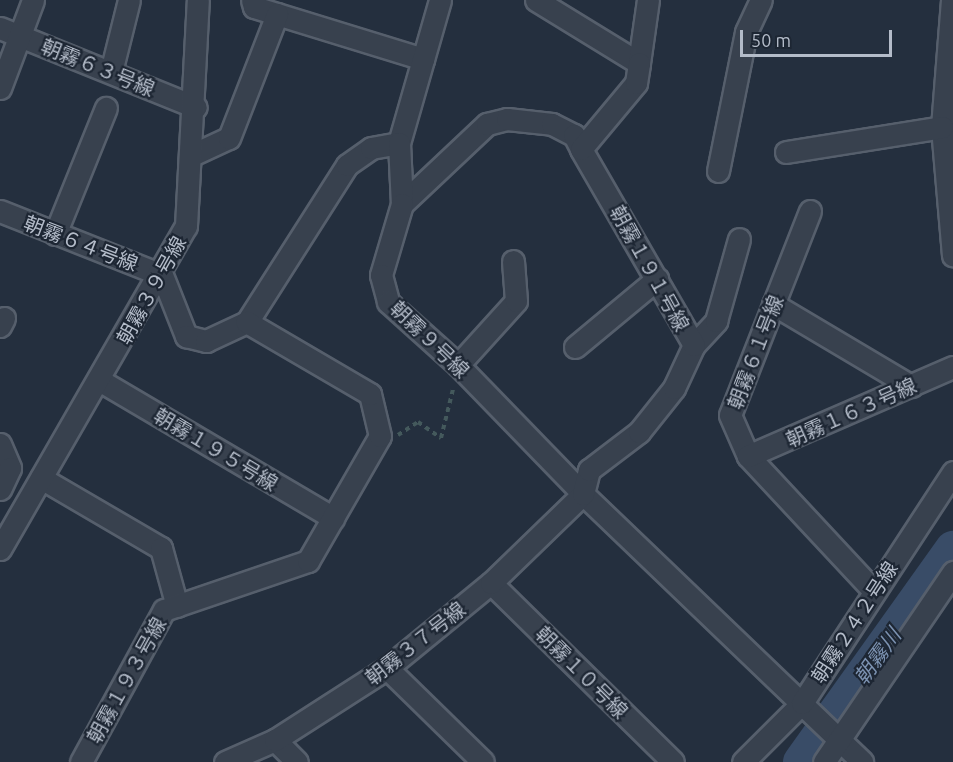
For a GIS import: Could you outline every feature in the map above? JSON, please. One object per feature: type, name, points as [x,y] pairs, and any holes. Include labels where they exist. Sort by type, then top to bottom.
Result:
[{"type":"street","points":[[0,88],[33,0]]},
{"type":"street","points":[[111,72],[129,0]]},
{"type":"street","name":"朝霧３９号線","points":[[0,549],[162,275],[186,225],[194,154],[198,0]]},
{"type":"street","points":[[252,0],[254,7],[423,59]]},
{"type":"street","name":"朝霧９号線","points":[[440,0],[399,143],[402,204],[381,276],[388,303],[458,365],[583,494],[862,762]]},
{"type":"street","points":[[581,149],[636,83],[648,0]]},
{"type":"street","points":[[718,171],[746,32],[761,0]]},
{"type":"street","points":[[952,0],[942,127],[953,256]]},
{"type":"street","points":[[547,3],[639,63]]},
{"type":"street","points":[[194,154],[229,138],[277,14]]},
{"type":"street","name":"朝霧６３号線","points":[[0,28],[196,107]]},
{"type":"street","points":[[55,234],[106,108]]},
{"type":"street","name":"朝霧１９１号線","points":[[402,204],[487,124],[507,119],[552,124],[574,135],[694,345],[674,388],[639,432],[589,470],[583,494]]},
{"type":"street","points":[[786,152],[942,127]]},
{"type":"street","points":[[162,275],[186,336],[206,341],[247,322],[347,165],[371,148],[399,143]]},
{"type":"street","name":"朝霧６４号線","points":[[0,211],[162,275]]},
{"type":"street","name":"朝霧６１号線","points":[[810,211],[730,415],[748,456],[873,590]]},
{"type":"street","points":[[694,345],[716,321],[739,239]]},
{"type":"street","points":[[458,365],[516,301],[513,261]]},
{"type":"street","points":[[575,347],[657,279]]},
{"type":"street","points":[[773,304],[911,386]]},
{"type":"street","points":[[247,322],[369,394],[380,435]]},
{"type":"street","name":"朝霧１６３号線","points":[[748,456],[953,367]]},
{"type":"street","name":"朝霧１９５号線","points":[[99,380],[333,518]]},
{"type":"street","name":"朝霧１９３号線","points":[[81,762],[164,610],[308,561],[380,435]]},
{"type":"street","points":[[0,444],[10,468],[0,489]]},
{"type":"street","name":"朝霧２４２号線","points":[[743,762],[802,703],[873,590],[953,472]]},
{"type":"street","points":[[41,478],[161,548],[177,606]]},
{"type":"street","name":"朝霧３７号線","points":[[225,762],[275,740],[387,668],[491,583],[583,494]]},
{"type":"street","points":[[824,762],[953,572]]},
{"type":"street","name":"朝霧１０号線","points":[[491,583],[674,762]]},
{"type":"street","points":[[387,668],[483,762]]},
{"type":"street","points":[[275,740],[297,762]]},
{"type":"path","points":[[380,435],[399,435],[418,422],[441,438],[458,365]]},
{"type":"waterway","name":"朝霧川","points":[[801,762],[953,549]]}]
